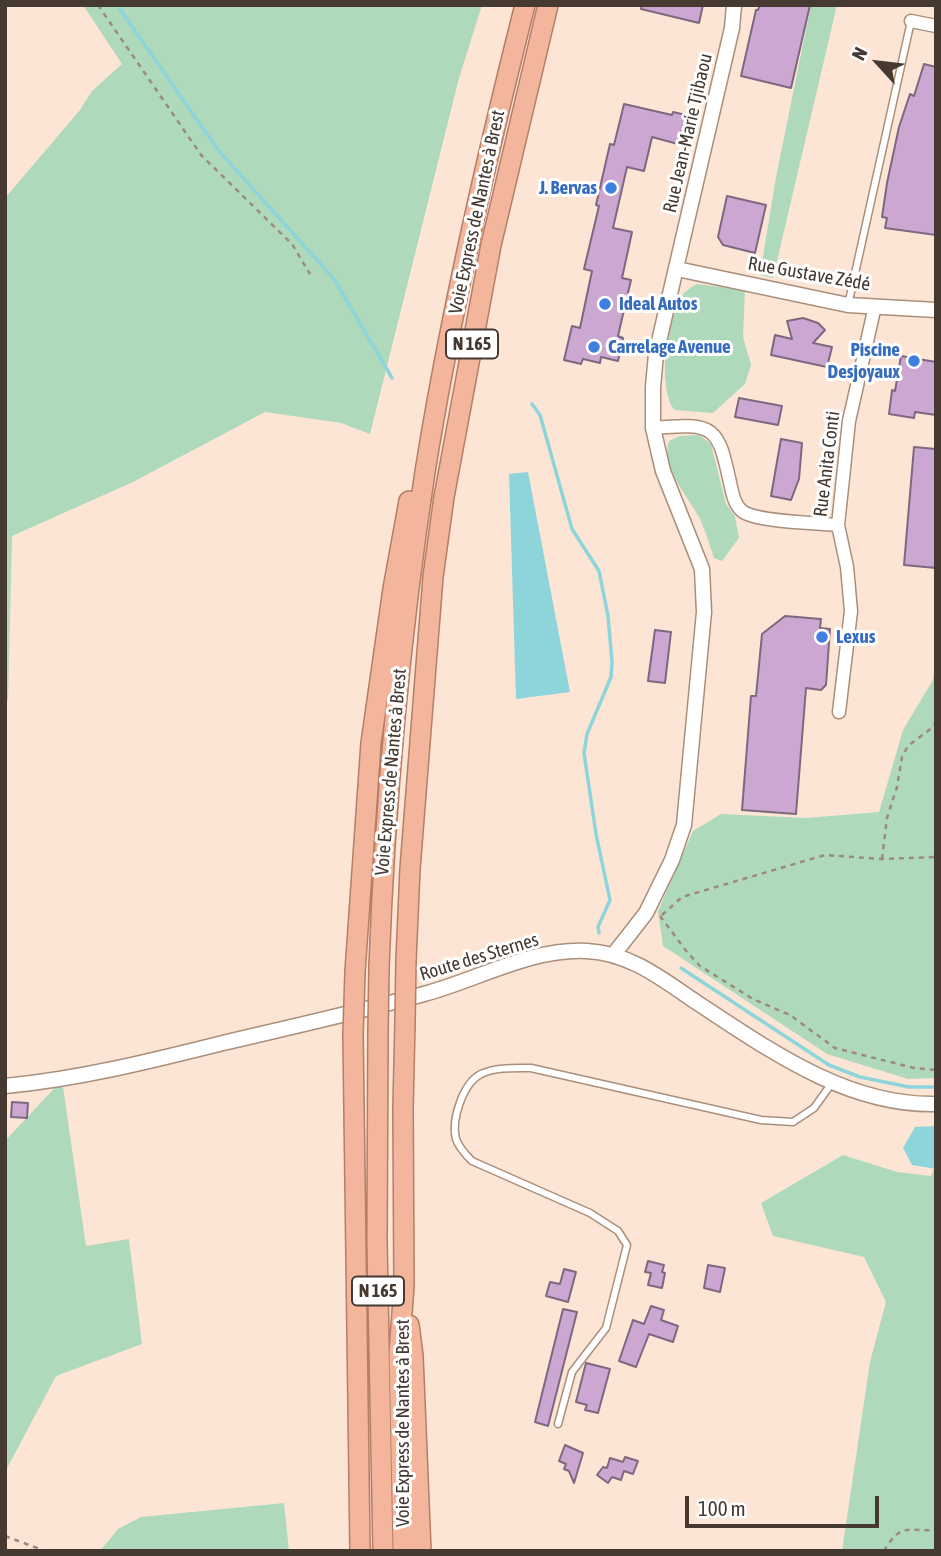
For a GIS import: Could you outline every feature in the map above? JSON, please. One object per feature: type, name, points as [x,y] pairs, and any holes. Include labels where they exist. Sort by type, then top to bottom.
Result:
[{"type":"highway","name":"Voie Express de Nantes à Brest","points":[[383,1551],[377,1241],[378,1032],[384,858],[395,707],[426,469],[468,247],[525,5]]},
{"type":"highway","name":"Voie Express de Nantes à Brest","points":[[403,1551],[399,1354],[404,1286],[406,960],[410,869],[433,577],[465,377],[491,245],[548,5]]},
{"type":"highway","points":[[359,1551],[355,972],[371,743],[381,667],[408,503],[426,469]]},
{"type":"highway","points":[[404,1286],[413,1356],[421,1551]]},
{"type":"street","name":"Rue Jean-Marie Tjibaou","points":[[614,954],[653,914],[684,825],[704,612],[702,569],[663,471],[653,428],[653,387],[656,354],[732,28],[734,5]]},
{"type":"street","points":[[911,21],[936,26]]},
{"type":"street","name":"Rue Gustave Zédé","points":[[677,269],[848,305],[936,310]]},
{"type":"street","name":"Rue Anita Conti","points":[[839,712],[851,611],[847,567],[838,525],[849,421],[875,306]]},
{"type":"street","points":[[653,428],[701,428],[712,432],[720,442],[733,500],[743,511],[757,517],[838,525]]},
{"type":"street","name":"Route des Sternes","points":[[5,1086],[62,1080],[328,1020],[438,990],[553,953],[586,951],[614,954],[643,966],[738,1030],[832,1083],[870,1096],[936,1104]]},
{"type":"lane","points":[[848,305],[911,21]]},
{"type":"lane","points":[[558,1424],[572,1372],[606,1328],[627,1245],[618,1231],[590,1213],[472,1161],[462,1151],[455,1138],[456,1120],[462,1098],[473,1079],[483,1073],[506,1067],[531,1068],[761,1120],[793,1122],[814,1108],[832,1083]]},
{"type":"path","points":[[98,5],[201,155],[292,244],[310,274]]},
{"type":"path","points":[[882,859],[887,818],[897,787],[902,757],[908,746],[936,722]]},
{"type":"path","points":[[936,857],[882,859],[825,855],[682,897],[653,914],[701,966],[753,999],[790,1015],[835,1048],[914,1068],[936,1070]]},
{"type":"path","points":[[884,1551],[892,1538],[906,1528],[936,1530]]},
{"type":"path","points":[[5,1536],[45,1551]]},
{"type":"green space","points":[[83,5],[482,5],[459,78],[370,434],[341,423],[265,412],[133,482],[12,536],[8,701],[5,697],[5,198],[80,110],[92,91],[122,64]]},
{"type":"green space","points":[[811,5],[837,5],[773,278],[760,275],[776,177]]},
{"type":"green space","points":[[697,284],[745,290],[743,337],[751,365],[745,384],[713,413],[675,410],[670,402],[665,376],[666,345],[674,307],[687,291]]},
{"type":"green space","points":[[699,435],[711,444],[726,504],[735,516],[739,538],[722,561],[714,558],[701,521],[672,472],[669,462],[669,441],[680,436]]},
{"type":"green space","points":[[936,656],[936,1078],[908,1079],[827,1054],[663,946],[658,911],[693,831],[721,814],[806,818],[879,812],[903,730],[933,680]]},
{"type":"green space","points":[[62,1080],[86,1246],[129,1239],[142,1344],[56,1376],[5,1472],[5,1141]]},
{"type":"green space","points":[[843,1155],[897,1172],[931,1176],[936,1163],[936,1551],[842,1551],[870,1362],[886,1302],[864,1257],[773,1236],[761,1203]]},
{"type":"green space","points":[[284,1503],[289,1551],[100,1551],[118,1529],[141,1517]]},
{"type":"water","points":[[528,472],[570,692],[516,699],[509,474]]},
{"type":"water","points":[[936,1126],[936,1169],[912,1165],[903,1148],[915,1127]]},
{"type":"building","points":[[642,5],[703,5],[699,23],[641,9]]},
{"type":"building","points":[[760,5],[810,5],[791,88],[741,76],[756,10]]},
{"type":"building","points":[[924,64],[936,67],[936,235],[885,228],[887,218],[882,217],[899,127],[910,94],[914,96]]},
{"type":"building","points":[[624,104],[672,115],[673,112],[686,115],[689,119],[686,132],[681,131],[678,144],[652,137],[644,171],[627,167],[613,228],[632,232],[622,278],[631,280],[618,336],[623,338],[618,361],[601,357],[600,363],[583,359],[581,364],[564,360],[572,326],[580,328],[592,271],[584,269],[599,206],[596,205],[610,144],[614,145]]},
{"type":"building","points":[[727,196],[766,205],[755,253],[723,245],[718,237]]},
{"type":"building","points":[[803,318],[818,323],[825,330],[813,343],[832,347],[827,367],[771,355],[775,335],[792,339],[787,321]]},
{"type":"building","points":[[901,356],[936,362],[936,415],[915,412],[914,418],[889,414]]},
{"type":"building","points":[[739,398],[782,406],[778,425],[735,417]]},
{"type":"building","points":[[781,439],[802,443],[799,479],[791,500],[771,496]]},
{"type":"building","points":[[914,447],[936,449],[936,568],[904,565]]},
{"type":"building","points":[[785,616],[821,619],[820,628],[830,629],[826,685],[821,690],[806,688],[796,814],[742,810],[751,696],[756,696],[762,634]]},
{"type":"building","points":[[655,630],[671,632],[665,683],[648,681]]},
{"type":"building","points":[[12,1102],[28,1103],[27,1118],[11,1117]]},
{"type":"building","points":[[648,1261],[664,1265],[662,1288],[648,1285],[651,1273],[645,1272]]},
{"type":"building","points":[[708,1265],[725,1268],[720,1292],[704,1288]]},
{"type":"building","points":[[564,1269],[576,1272],[568,1302],[546,1296],[550,1282],[560,1284]]},
{"type":"building","points":[[651,1306],[664,1310],[661,1320],[678,1326],[673,1342],[649,1334],[636,1367],[619,1361],[633,1320],[644,1324]]},
{"type":"building","points":[[563,1309],[577,1312],[548,1426],[535,1422]]},
{"type":"building","points":[[586,1363],[610,1369],[598,1413],[585,1410],[587,1405],[576,1402]]},
{"type":"building","points":[[565,1445],[583,1453],[574,1483],[569,1471],[564,1469],[566,1464],[559,1461]]},
{"type":"building","points":[[625,1457],[638,1461],[633,1474],[624,1471],[621,1480],[612,1477],[608,1483],[597,1475],[603,1467],[607,1468],[610,1458],[623,1462]]},
{"type":"waterway","points":[[117,5],[218,150],[334,279],[392,378]]},
{"type":"waterway","points":[[532,404],[540,415],[572,529],[599,571],[608,616],[611,677],[587,734],[584,753],[596,834],[610,900],[598,927],[599,933]]},
{"type":"waterway","points":[[681,968],[829,1065],[860,1077],[909,1087],[936,1087]]},
{"type":"place","name":"J. Bervas","points":[[611,188]]},
{"type":"place","name":"Ideal Autos","points":[[605,304]]},
{"type":"place","name":"Carrelage Avenue","points":[[594,347]]},
{"type":"place","name":"Piscine Desjoyaux","points":[[914,361]]},
{"type":"place","name":"Lexus","points":[[822,637]]}]
